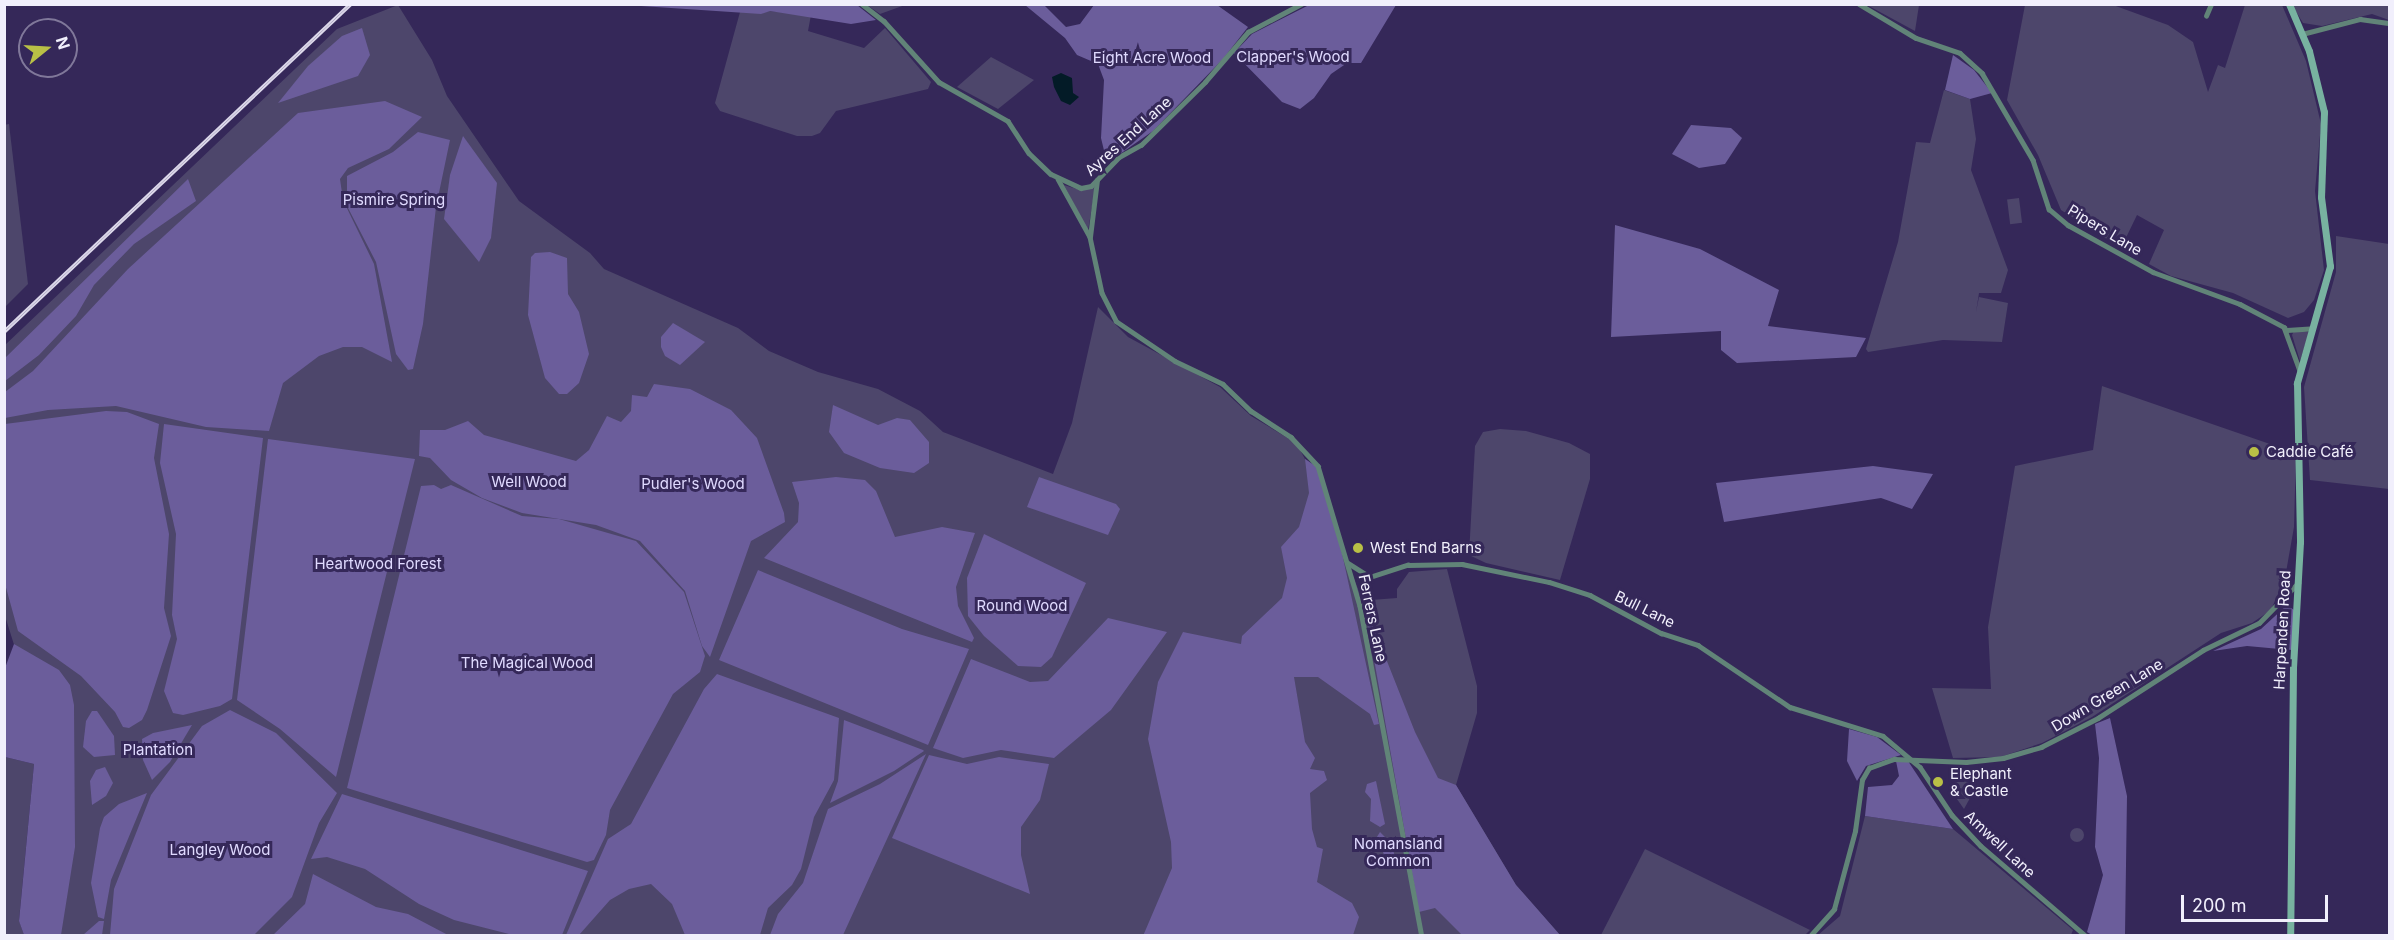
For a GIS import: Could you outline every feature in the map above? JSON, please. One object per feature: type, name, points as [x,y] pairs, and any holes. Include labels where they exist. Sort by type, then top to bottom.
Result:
[{"type":"street","name":"Ayres End Lane","points":[[862,4],[884,21],[939,82],[1008,121],[1029,153],[1058,179],[1081,188],[1097,180],[1104,170],[1141,145],[1205,82],[1248,32],[1301,4]]},
{"type":"street","name":"Pipers Lane","points":[[1859,4],[1917,38],[1960,53],[1982,73],[2033,160],[2049,209],[2068,225],[2153,272],[2240,304],[2288,330]]},
{"type":"street","points":[[2206,16],[2211,4]]},
{"type":"street","name":"Harpenden Road","points":[[2289,4],[2317,77],[2325,127],[2321,197],[2330,266],[2300,371],[2298,583],[2292,719],[2290,936]]},
{"type":"street","points":[[2301,34],[2360,19],[2390,23]]},
{"type":"street","name":"Ferrers Lane","points":[[1058,179],[1090,237],[1102,293],[1116,321],[1175,361],[1223,384],[1251,411],[1278,427],[1309,453],[1318,466],[1348,563],[1386,735],[1403,847],[1422,936]]},
{"type":"street","name":"Ferrers Lane","points":[[1090,237],[1097,180]]},
{"type":"street","points":[[2300,371],[2288,330],[2313,328]]},
{"type":"street","name":"Bull Lane","points":[[1348,563],[1370,578],[1408,565],[1462,564],[1549,582],[1590,595],[1661,633],[1698,645],[1790,706],[1883,736],[1912,759]]},
{"type":"street","name":"Down Green Lane","points":[[1810,936],[1834,909],[1853,842],[1865,773],[1880,763],[1912,759],[1966,762],[2018,756],[2041,747],[2098,717],[2202,650],[2259,623],[2298,583]]},
{"type":"street","name":"Amwell Lane","points":[[1912,759],[1952,815],[1981,846],[2086,936]]},
{"type":"green space","points":[[867,4],[905,5],[880,14]]},
{"type":"green space","name":"Heartwood Forest","points":[[398,5],[432,60],[447,96],[519,201],[590,253],[604,269],[738,328],[769,351],[818,372],[878,389],[920,411],[943,432],[1053,474],[1072,423],[1098,307],[1128,337],[1220,387],[1251,416],[1296,443],[1305,459],[1317,467],[1340,544],[1379,641],[1371,600],[1397,598],[1397,589],[1409,572],[1447,569],[1477,686],[1477,713],[1456,785],[1516,885],[1560,935],[45,935],[43,737],[5,616],[4,346],[337,29]]},
{"type":"green space","points":[[626,5],[857,5],[876,20],[851,24],[770,11],[761,14]]},
{"type":"green space","name":"Eight Acre Wood","points":[[1025,5],[1044,5],[1066,27],[1080,24],[1094,5],[1217,5],[1248,27],[1223,59],[1153,131],[1107,163],[1101,138],[1104,80],[1098,64],[1077,55],[1065,38]]},
{"type":"green space","name":"Clapper's Wood","points":[[1309,5],[1396,5],[1361,63],[1347,63],[1331,74],[1314,98],[1300,109],[1282,102],[1234,53],[1252,34]]},
{"type":"green space","points":[[1867,5],[1919,5],[1915,31]]},
{"type":"green space","points":[[2025,5],[2113,5],[2168,25],[2193,42],[2208,92],[2218,65],[2225,68],[2245,5],[2282,5],[2306,61],[2321,124],[2315,191],[2324,270],[2314,300],[2304,312],[2288,318],[2233,293],[2171,276],[2149,264],[2164,230],[2137,215],[2121,248],[2061,210],[2038,155],[2007,100]]},
{"type":"green space","points":[[2292,5],[2389,5],[2389,20],[2372,14],[2322,26],[2303,23]]},
{"type":"green space","points":[[770,11],[811,15],[808,31],[864,48],[885,28],[931,82],[928,89],[836,111],[820,133],[812,136],[797,136],[720,111],[715,103],[740,12]]},
{"type":"green space","points":[[362,28],[370,55],[358,76],[278,103],[308,66],[342,36]]},
{"type":"green space","points":[[1953,55],[1974,70],[1992,93],[1970,99],[1945,90]]},
{"type":"green space","points":[[991,57],[1034,80],[998,109],[957,87]]},
{"type":"green space","points":[[1944,90],[1970,99],[1976,139],[1971,170],[2008,270],[2001,293],[1979,293],[1976,312],[1979,297],[2008,303],[2002,342],[1943,340],[1868,352],[1866,349],[1898,242],[1916,142],[1930,143]]},
{"type":"green space","points":[[385,101],[422,117],[389,149],[348,168],[340,179],[343,200],[374,264],[392,362],[362,347],[343,347],[319,356],[283,383],[269,431],[206,427],[116,406],[48,410],[5,418],[5,392],[33,371],[128,269],[298,113]]},
{"type":"green space","points":[[9,124],[28,284],[5,307],[4,125]]},
{"type":"green space","points":[[1691,125],[1731,128],[1742,138],[1725,164],[1699,168],[1672,154]]},
{"type":"green space","name":"Pismire Spring","points":[[418,132],[450,140],[436,207],[423,324],[413,369],[408,370],[396,354],[376,262],[347,206],[347,176],[393,152]]},
{"type":"green space","points":[[463,136],[497,183],[491,238],[479,262],[444,219],[450,175]]},
{"type":"green space","points":[[188,179],[196,201],[134,244],[94,285],[76,316],[39,355],[5,381],[5,358]]},
{"type":"green space","points":[[1064,185],[1080,190],[1095,188],[1088,231]]},
{"type":"green space","points":[[2019,198],[2022,223],[2010,224],[2007,199]]},
{"type":"green space","points":[[1615,225],[1700,249],[1779,290],[1768,326],[1866,338],[1856,357],[1737,363],[1721,350],[1721,331],[1611,337]]},
{"type":"green space","points":[[2336,236],[2389,244],[2389,489],[2310,480],[2304,387],[2336,272]]},
{"type":"green space","points":[[550,252],[567,258],[568,294],[579,312],[589,354],[579,383],[567,394],[559,394],[545,378],[528,315],[531,257],[535,253]]},
{"type":"green space","points":[[673,323],[705,342],[680,365],[665,356],[661,347],[661,337]]},
{"type":"green space","points":[[2294,331],[2309,332],[2300,361],[2292,335]]},
{"type":"green space","name":"Pudler's Wood","points":[[654,384],[690,389],[731,410],[757,438],[784,513],[785,522],[751,541],[710,657],[702,646],[685,591],[640,541],[596,525],[522,513],[482,498],[451,480],[430,458],[419,456],[420,430],[445,430],[468,421],[484,435],[576,461],[589,450],[607,416],[621,422],[631,411],[632,395],[647,397]]},
{"type":"green space","points":[[2102,386],[2296,453],[2294,527],[2285,578],[2271,610],[2252,623],[2221,633],[2092,717],[2042,743],[2000,757],[1953,758],[1932,688],[1991,689],[1988,627],[2015,466],[2093,450]]},
{"type":"green space","points":[[833,405],[878,425],[897,418],[910,420],[929,442],[929,463],[914,473],[880,468],[844,453],[829,432]]},
{"type":"green space","points":[[106,411],[127,412],[159,424],[154,458],[169,534],[164,608],[171,636],[147,710],[142,720],[129,728],[123,727],[115,712],[81,676],[18,631],[5,584],[5,424]]},
{"type":"green space","points":[[164,424],[263,438],[232,699],[220,706],[183,715],[173,713],[164,691],[177,639],[172,615],[176,534],[160,463]]},
{"type":"green space","points":[[1500,429],[1526,431],[1569,443],[1590,454],[1590,479],[1560,580],[1486,563],[1469,555],[1475,446],[1483,432]]},
{"type":"green space","points":[[268,439],[415,459],[336,777],[280,729],[237,700]]},
{"type":"green space","points":[[1305,459],[1317,467],[1340,544],[1379,724],[1374,725],[1370,714],[1318,677],[1294,677],[1305,742],[1315,758],[1310,769],[1324,771],[1327,780],[1310,793],[1312,829],[1317,847],[1323,849],[1317,882],[1352,903],[1359,917],[1353,935],[1143,936],[1172,868],[1171,842],[1148,739],[1158,682],[1183,632],[1241,644],[1242,636],[1282,598],[1287,578],[1281,547],[1299,527],[1309,493]]},
{"type":"green space","points":[[1873,466],[1933,474],[1912,509],[1881,498],[1724,522],[1716,483]]},
{"type":"green space","points":[[836,477],[865,480],[876,491],[895,537],[942,527],[975,533],[956,587],[958,606],[974,638],[972,642],[764,558],[798,522],[799,503],[792,482]]},
{"type":"green space","points":[[1039,477],[1116,504],[1120,509],[1108,535],[1027,507]]},
{"type":"green space","name":"The Magical Wood","points":[[434,485],[441,489],[451,485],[522,516],[559,519],[636,541],[684,592],[705,656],[700,672],[673,694],[610,810],[606,835],[594,860],[587,862],[347,788],[421,486]]},
{"type":"green space","name":"Round Wood","points":[[984,534],[1086,583],[1052,657],[1041,667],[1018,666],[984,636],[968,616],[967,578]]},
{"type":"green space","points":[[758,570],[902,629],[969,649],[928,745],[719,660]]},
{"type":"green space","points":[[1364,603],[1415,732],[1438,778],[1456,785],[1516,885],[1560,935],[1462,935],[1435,908],[1419,912]]},
{"type":"green space","points":[[2287,605],[2294,610],[2292,650],[2247,646],[2213,651],[2261,629]]},
{"type":"green space","points":[[1108,618],[1167,632],[1111,710],[1054,758],[1001,750],[963,758],[933,748],[971,659],[1030,682],[1048,681]]},
{"type":"green space","points":[[14,644],[59,670],[70,685],[74,705],[75,847],[61,935],[24,935],[19,921],[34,764],[5,757],[5,668]]},
{"type":"green space","points":[[717,674],[839,718],[834,780],[814,817],[801,869],[792,885],[768,908],[760,935],[685,935],[672,904],[651,884],[629,889],[610,900],[579,935],[566,935],[608,839],[631,824],[704,689]]},
{"type":"green space","name":"Langley Wood","points":[[230,710],[276,733],[337,793],[319,823],[292,897],[254,935],[110,935],[114,889],[151,795],[202,726]]},
{"type":"green space","points":[[92,711],[97,711],[114,736],[115,755],[94,757],[83,747],[86,721]]},
{"type":"green space","points":[[2110,718],[2127,796],[2125,935],[2092,935],[2087,932],[2103,875],[2095,847],[2099,758],[2095,724]]},
{"type":"green space","points":[[844,720],[924,751],[894,771],[830,803],[838,781]]},
{"type":"green space","name":"Plantation","points":[[192,725],[170,762],[152,780],[143,760],[142,739],[153,733]]},
{"type":"green space","points":[[1849,729],[1877,737],[1901,755],[1866,766],[1857,781],[1847,761]]},
{"type":"green space","points":[[926,754],[843,935],[770,935],[778,914],[803,883],[828,809],[880,784]]},
{"type":"green space","points":[[929,755],[967,764],[999,757],[1049,764],[1040,800],[1021,827],[1021,855],[1030,894],[892,838]]},
{"type":"green space","points":[[5,757],[34,764],[19,920],[24,935],[5,936]]},
{"type":"green space","points":[[1896,761],[1908,761],[1953,829],[1865,816],[1868,787],[1892,785],[1899,776]]},
{"type":"green space","points":[[105,767],[113,783],[106,796],[92,805],[90,781],[96,770]]},
{"type":"green space","points":[[1968,777],[1970,798],[1964,809],[1952,792],[1955,778]]},
{"type":"green space","points":[[1376,781],[1385,824],[1380,827],[1370,821],[1371,799],[1365,792],[1367,784]]},
{"type":"green space","points":[[147,793],[111,880],[104,919],[98,917],[91,883],[104,817],[119,804]]},
{"type":"green space","points":[[342,794],[588,871],[562,935],[513,935],[454,920],[419,904],[365,869],[327,857],[311,859]]},
{"type":"green space","points":[[1865,816],[1953,829],[2073,930],[2071,935],[1818,935],[1840,916]]},
{"type":"green space","points":[[2077,828],[2082,830],[2084,835],[2082,840],[2077,842],[2072,840],[2070,835],[2072,830]]},
{"type":"green space","points":[[1380,832],[1392,844],[1395,858],[1391,860],[1386,861],[1380,843],[1375,840]]},
{"type":"green space","points":[[1645,849],[1810,930],[1804,936],[1601,935]]},
{"type":"green space","points":[[313,874],[376,907],[408,914],[448,935],[273,935],[305,904]]},
{"type":"green space","points":[[99,921],[104,921],[102,935],[83,935]]},
{"type":"water","points":[[1061,73],[1072,78],[1073,93],[1079,97],[1070,105],[1061,101],[1054,87],[1052,77]]},
{"type":"railway","points":[[4,332],[351,4]]},
{"type":"place","name":"Caddie Café","points":[[2254,452]]},
{"type":"place","name":"West End Barns","points":[[1358,548]]},
{"type":"place","name":"Elephant & Castle","points":[[1938,782]]},
{"type":"park label","name":"Well Wood","points":[[529,482]]},
{"type":"park label","name":"Nomansland Common","points":[[1398,852]]}]
